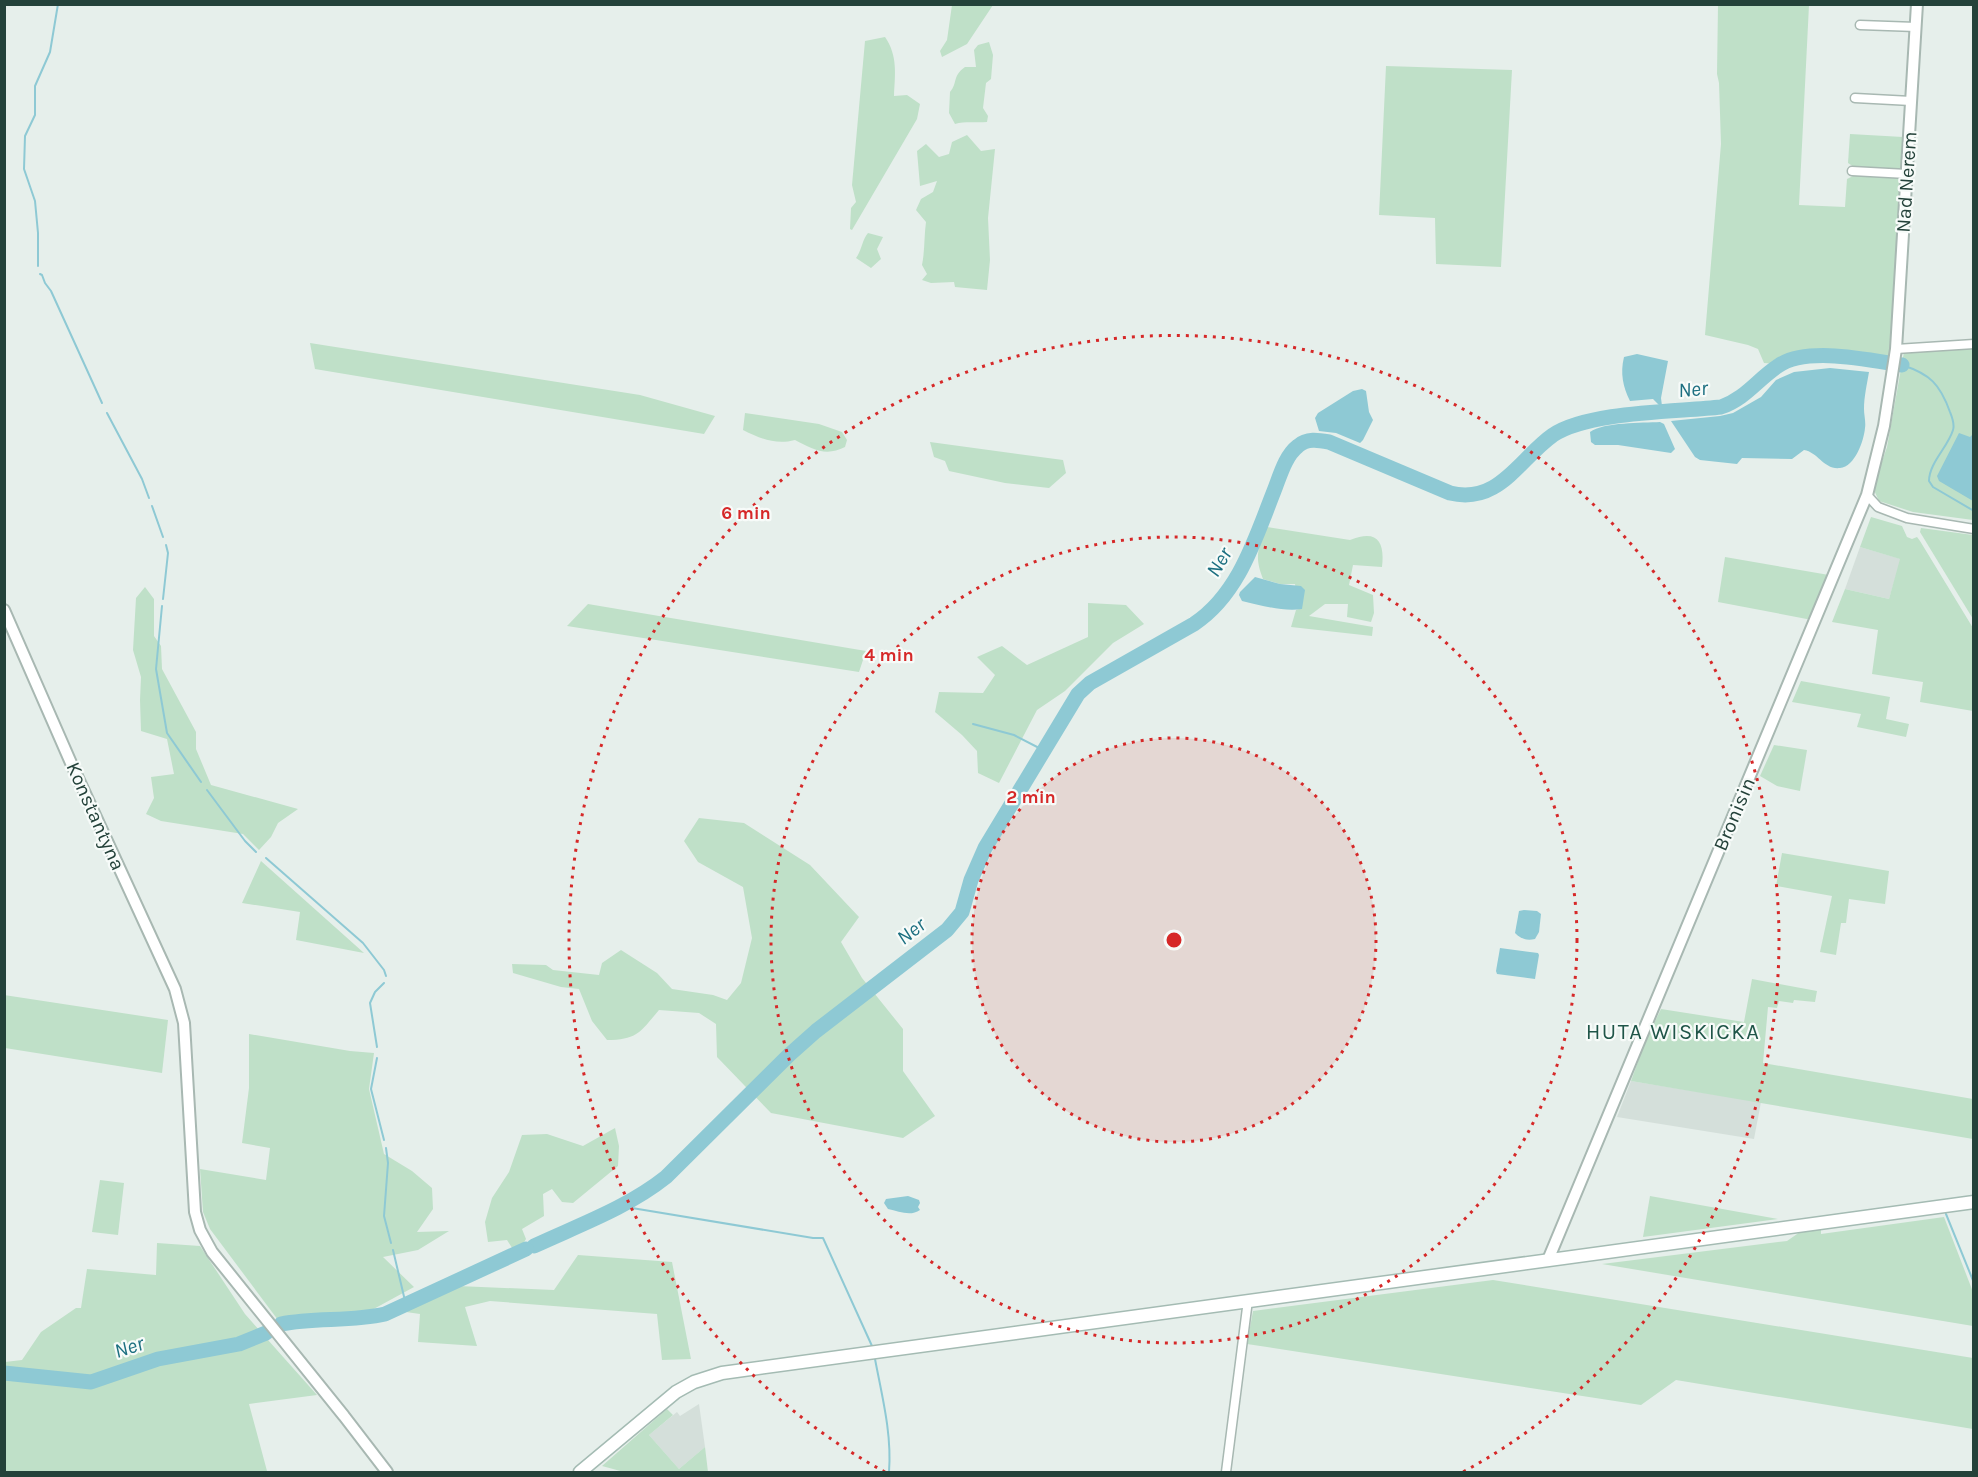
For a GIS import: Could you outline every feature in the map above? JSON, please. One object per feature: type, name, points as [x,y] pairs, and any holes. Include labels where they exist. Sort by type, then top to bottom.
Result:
[{"type":"main road","points":[[580,1473],[676,1392],[702,1379],[734,1371],[1974,1202]]},
{"type":"street","name":"Nad Nerem","points":[[1894,359],[1917,4]]},
{"type":"street","points":[[1860,24],[1916,27]]},
{"type":"street","points":[[1855,98],[1911,101]]},
{"type":"street","points":[[1852,171],[1906,174]]},
{"type":"street","points":[[1894,359],[1974,344]]},
{"type":"street","name":"Bronisin","points":[[1548,1260],[1867,495],[1884,426],[1894,359]]},
{"type":"street","points":[[1867,495],[1878,507],[1907,519],[1974,529]]},
{"type":"street","name":"Konstantyna","points":[[4,610],[174,989],[184,1023],[195,1212],[200,1230],[212,1252],[387,1473]]},
{"type":"street","points":[[1226,1473],[1248,1300]]},
{"type":"shaded area","points":[[1860,547],[1901,559],[1889,599],[1845,589]]},
{"type":"shaded area","points":[[1631,1081],[1761,1102],[1754,1139],[1617,1117]]},
{"type":"shaded area","points":[[699,1404],[705,1447],[679,1469],[649,1435],[677,1412],[680,1416]]},
{"type":"green space","points":[[952,5],[993,5],[967,44],[942,57],[940,51],[947,40]]},
{"type":"green space","points":[[1718,5],[1809,5],[1799,205],[1845,207],[1847,179],[1855,175],[1900,178],[1892,320],[1893,340],[1888,361],[1828,352],[1779,363],[1764,363],[1758,349],[1705,335],[1721,144],[1717,74]]},
{"type":"green space","points":[[885,37],[894,58],[894,96],[907,95],[920,104],[917,119],[852,230],[850,229],[851,208],[856,202],[852,185],[865,41]]},
{"type":"green space","points":[[989,42],[993,55],[991,79],[986,83],[983,108],[988,116],[987,122],[955,124],[949,113],[950,92],[961,70],[965,67],[976,67],[974,50],[978,45]]},
{"type":"green space","points":[[1386,66],[1512,70],[1501,267],[1436,264],[1435,218],[1379,215]]},
{"type":"green space","points":[[1850,134],[1903,137],[1901,170],[1854,167],[1848,163]]},
{"type":"green space","points":[[967,135],[981,151],[995,149],[988,218],[990,260],[987,290],[955,287],[954,282],[931,283],[922,280],[927,274],[922,265],[926,222],[916,210],[921,199],[933,192],[937,181],[920,186],[917,151],[926,144],[939,157],[949,154],[952,142]]},
{"type":"green space","points":[[868,233],[883,237],[877,249],[881,259],[871,268],[856,258]]},
{"type":"green space","points":[[310,343],[640,395],[715,416],[704,434],[315,369]]},
{"type":"green space","points":[[1973,343],[1973,520],[1913,512],[1879,501],[1873,488],[1887,447],[1904,352]]},
{"type":"green space","points":[[745,413],[819,424],[842,432],[847,440],[845,447],[825,452],[795,440],[781,442],[762,438],[743,430]]},
{"type":"green space","points":[[930,442],[1063,460],[1066,473],[1049,488],[1005,483],[949,471],[945,461],[934,457]]},
{"type":"green space","points":[[1871,517],[1902,526],[1907,537],[1912,539],[1917,537],[1973,628],[1973,711],[1920,702],[1923,682],[1872,674],[1878,630],[1832,622],[1845,589],[1889,599],[1900,559],[1860,547]]},
{"type":"green space","points":[[1267,527],[1350,540],[1367,536],[1377,540],[1382,550],[1382,567],[1353,565],[1349,585],[1373,595],[1374,613],[1371,622],[1347,617],[1348,604],[1325,604],[1309,616],[1373,627],[1372,636],[1291,627],[1296,610],[1299,609],[1295,584],[1280,584],[1263,579],[1259,564],[1259,547]]},
{"type":"green space","points":[[1921,528],[1973,535],[1973,619],[1920,532]]},
{"type":"green space","points":[[1725,557],[1829,575],[1812,620],[1718,602]]},
{"type":"green space","points":[[145,587],[154,599],[154,636],[161,646],[162,669],[196,732],[196,749],[211,785],[298,809],[278,823],[271,837],[259,850],[243,834],[161,821],[146,814],[154,798],[151,777],[174,774],[167,739],[141,731],[141,677],[133,650],[136,598]]},
{"type":"green space","points":[[1088,603],[1126,605],[1144,624],[1113,643],[1065,691],[1037,710],[999,783],[978,773],[977,751],[935,712],[939,692],[983,693],[995,675],[977,657],[1002,646],[1027,665],[1088,637]]},
{"type":"green space","points":[[588,604],[866,651],[859,672],[567,626]]},
{"type":"green space","points":[[1801,681],[1890,697],[1886,719],[1909,724],[1906,737],[1857,727],[1861,714],[1792,702]]},
{"type":"green space","points":[[1774,745],[1807,750],[1800,791],[1777,786],[1760,776]]},
{"type":"green space","points":[[699,818],[744,823],[810,865],[859,917],[841,942],[862,978],[903,1029],[903,1071],[935,1116],[903,1138],[771,1113],[717,1057],[716,1024],[699,1013],[659,1010],[638,1033],[626,1038],[607,1040],[592,1021],[579,989],[561,987],[513,973],[512,964],[546,965],[553,970],[599,975],[602,963],[621,950],[657,973],[672,989],[713,995],[727,1000],[741,983],[752,938],[743,887],[698,862],[684,841]]},
{"type":"green space","points":[[1782,853],[1889,871],[1885,904],[1849,899],[1846,923],[1841,923],[1836,955],[1820,952],[1832,896],[1776,886]]},
{"type":"green space","points":[[261,861],[364,953],[296,940],[300,912],[242,903]]},
{"type":"green space","points":[[1752,979],[1817,991],[1815,1002],[1779,1001],[1777,1008],[1768,1007],[1763,1063],[1973,1099],[1973,1139],[1631,1081],[1645,1042],[1661,1009],[1744,1022]]},
{"type":"green space","points":[[4,995],[168,1020],[162,1073],[5,1048]]},
{"type":"green space","points":[[249,1034],[374,1053],[369,1089],[384,1154],[412,1171],[432,1188],[433,1209],[417,1232],[449,1231],[418,1250],[383,1257],[414,1287],[370,1311],[278,1320],[210,1229],[203,1212],[200,1169],[266,1180],[270,1148],[242,1143],[249,1088]]},
{"type":"green space","points":[[615,1128],[619,1146],[618,1166],[573,1203],[562,1202],[552,1189],[543,1194],[544,1216],[522,1229],[526,1239],[520,1249],[514,1251],[507,1240],[488,1242],[485,1222],[492,1198],[509,1172],[522,1135],[547,1134],[583,1146]]},
{"type":"green space","points":[[100,1180],[124,1183],[118,1235],[92,1232]]},
{"type":"green space","points":[[1650,1196],[1778,1219],[1643,1237]]},
{"type":"green space","points":[[1944,1217],[1973,1292],[1973,1326],[1602,1264],[1787,1241],[1800,1232],[1821,1228],[1821,1234]]},
{"type":"green space","points":[[157,1243],[200,1246],[245,1314],[317,1395],[249,1404],[267,1471],[271,1472],[5,1472],[5,1362],[22,1360],[41,1332],[76,1308],[81,1308],[87,1269],[156,1275]]},
{"type":"green space","points":[[578,1255],[672,1262],[691,1359],[662,1360],[657,1314],[490,1301],[465,1307],[477,1346],[418,1342],[420,1314],[399,1311],[458,1286],[554,1290]]},
{"type":"green space","points":[[1493,1280],[1973,1358],[1973,1429],[1676,1380],[1641,1405],[1247,1344],[1253,1311]]},
{"type":"green space","points":[[667,1409],[673,1415],[649,1435],[679,1469],[705,1447],[708,1472],[624,1472],[602,1466]]},
{"type":"water","points":[[1637,354],[1668,361],[1661,398],[1662,406],[1653,399],[1630,401],[1622,369],[1624,357]]},
{"type":"water","points":[[1830,368],[1869,372],[1864,400],[1863,439],[1854,458],[1840,468],[1825,464],[1809,451],[1804,450],[1792,459],[1742,458],[1737,464],[1700,460],[1695,457],[1671,421],[1733,413],[1761,397],[1776,380],[1794,372]]},
{"type":"water","points":[[1362,389],[1366,391],[1369,412],[1373,420],[1360,443],[1336,433],[1319,431],[1315,418],[1318,413],[1353,391]]},
{"type":"water","points":[[1660,422],[1664,424],[1675,449],[1671,453],[1618,445],[1595,445],[1591,442],[1590,432],[1604,426]]},
{"type":"water","points":[[1959,433],[1970,437],[1973,434],[1973,501],[1939,481],[1937,476]]},
{"type":"water","points":[[1255,577],[1280,584],[1301,586],[1305,590],[1302,609],[1279,609],[1242,601],[1240,592]]},
{"type":"water","points":[[1519,911],[1537,911],[1541,914],[1539,932],[1535,939],[1524,939],[1515,933]]},
{"type":"water","points":[[1500,948],[1538,953],[1535,979],[1497,974]]},
{"type":"water","points":[[908,1196],[919,1200],[920,1210],[904,1213],[888,1209],[884,1203],[886,1199]]},
{"type":"waterway","points":[[38,266],[35,201],[24,169],[25,136],[35,115],[35,86],[50,52],[58,4]]},
{"type":"waterway","points":[[40,274],[51,291],[102,403]]},
{"type":"waterway","name":"Ner","points":[[534,1246],[619,1207],[666,1177],[816,1031],[947,930],[962,912],[971,880],[985,848],[1078,694],[1090,683],[1194,624],[1210,612],[1223,597],[1244,564],[1286,461],[1301,443],[1313,440],[1329,442],[1450,493],[1467,495],[1495,486],[1507,478],[1553,435],[1569,427],[1610,417],[1721,407],[1737,399],[1771,371],[1790,360],[1838,356],[1902,365]]},
{"type":"waterway","name":"Ner","points":[[1902,365],[1920,372],[1933,381],[1942,394],[1953,421],[1954,428],[1951,436],[1935,461],[1929,481],[1933,487],[1974,511]]},
{"type":"waterway","points":[[107,413],[142,479],[149,498]]},
{"type":"waterway","points":[[152,506],[163,537]]},
{"type":"waterway","points":[[163,599],[168,553],[166,545]]},
{"type":"waterway","points":[[162,606],[156,669],[167,733],[201,782]]},
{"type":"waterway","points":[[973,724],[1014,735],[1043,750]]},
{"type":"waterway","points":[[207,790],[245,841],[256,852]]},
{"type":"waterway","points":[[266,858],[363,943],[386,976]]},
{"type":"waterway","points":[[377,1047],[370,1003],[375,992],[384,983]]},
{"type":"waterway","points":[[377,1058],[371,1089],[384,1140]]},
{"type":"waterway","points":[[386,1148],[388,1163],[384,1216],[391,1243]]},
{"type":"waterway","points":[[625,1204],[632,1208],[823,1238],[872,1346]]},
{"type":"waterway","points":[[1946,1214],[1974,1283]]},
{"type":"waterway","name":"Ner","points":[[281,1324],[385,1314],[526,1249]]},
{"type":"waterway","points":[[393,1250],[406,1305]]},
{"type":"waterway","name":"Ner","points":[[4,1373],[91,1382],[158,1359],[239,1344],[266,1333]]},
{"type":"waterway","points":[[875,1359],[888,1429],[889,1472]]},
{"type":"district","name":"HUTA WISKICKA","points":[[1673,1031]]}]
